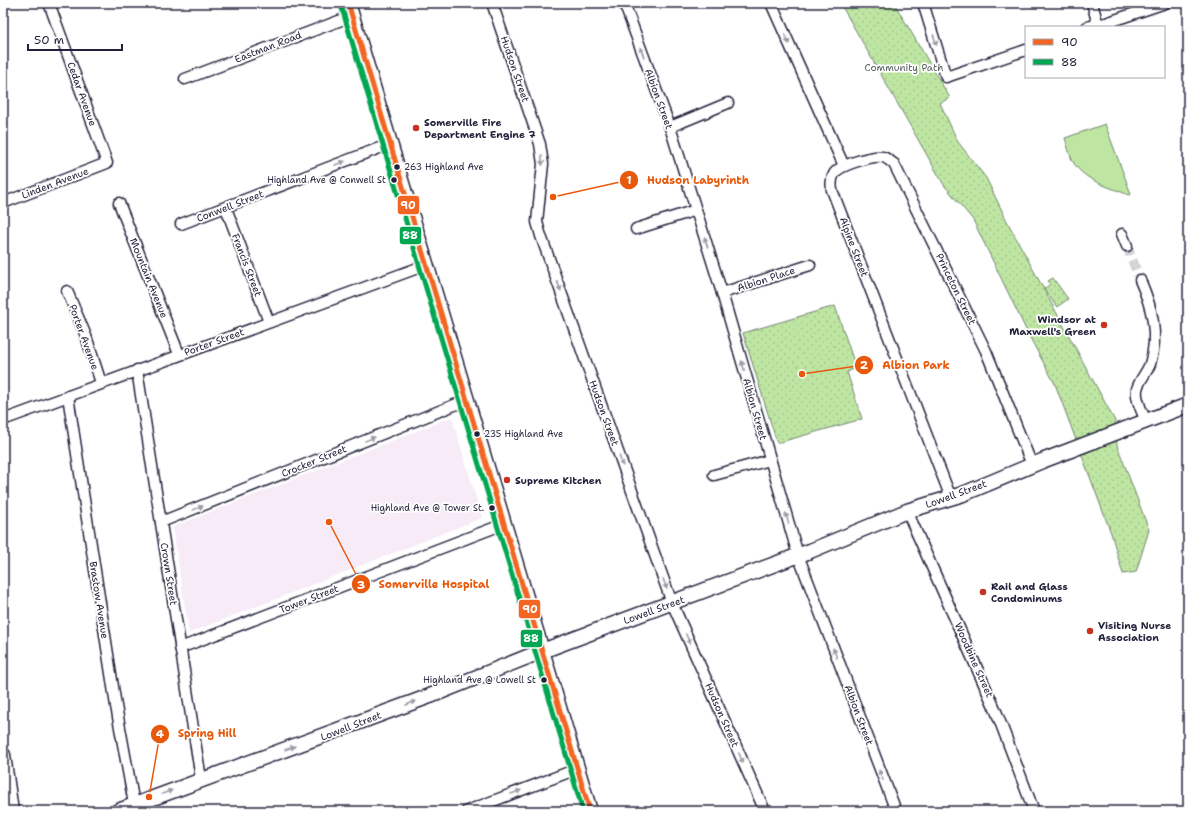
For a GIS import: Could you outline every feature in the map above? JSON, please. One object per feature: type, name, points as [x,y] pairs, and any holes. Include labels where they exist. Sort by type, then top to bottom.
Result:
[{"type":"street","name":"Cedar Avenue","points":[[49,3],[107,163]]},
{"type":"street","name":"Hudson Street","points":[[492,3],[540,144],[543,164],[538,222],[541,236],[672,603],[765,811]]},
{"type":"street","name":"Albion Street","points":[[624,3],[670,126],[722,293],[798,556],[896,811]]},
{"type":"street","points":[[770,3],[844,166]]},
{"type":"street","points":[[923,3],[946,77],[1025,50]]},
{"type":"street","points":[[1092,3],[1098,26],[1165,3]]},
{"type":"street","points":[[350,9],[590,811]]},
{"type":"street","name":"Eastman Road","points":[[185,80],[350,9]]},
{"type":"street","points":[[670,126],[728,103]]},
{"type":"street","name":"Conwell Street","points":[[181,224],[390,144]]},
{"type":"street","name":"Princeton Street","points":[[844,166],[872,158],[884,157],[894,164],[986,351],[1032,466]]},
{"type":"street","name":"Linden Avenue","points":[[3,203],[107,163]]},
{"type":"street","name":"Alpine Street","points":[[844,166],[834,173],[831,180],[832,190],[951,498]]},
{"type":"street","name":"Mountain Avenue","points":[[119,203],[179,354]]},
{"type":"street","name":"Francis Street","points":[[226,208],[269,322]]},
{"type":"street","points":[[636,229],[696,210]]},
{"type":"street","points":[[1122,234],[1127,246]]},
{"type":"street","name":"Porter Street","points":[[3,420],[179,354],[426,265]]},
{"type":"street","name":"Albion Place","points":[[722,293],[810,265]]},
{"type":"street","points":[[1140,280],[1149,302],[1155,334],[1150,365],[1137,389],[1146,422]]},
{"type":"street","name":"Porter Avenue","points":[[67,291],[86,336],[101,383]]},
{"type":"street","name":"Crown Street","points":[[137,370],[154,481],[162,522],[201,779]]},
{"type":"street","name":"Brastow Avenue","points":[[68,396],[116,706],[134,804]]},
{"type":"street","name":"Crocker Street","points":[[162,522],[467,400]]},
{"type":"street","name":"Lowell Street","points":[[118,811],[201,779],[331,733],[542,651],[798,556],[907,511],[951,498],[1188,406]]},
{"type":"street","points":[[714,475],[770,460]]},
{"type":"street","name":"Woodbine Street","points":[[907,511],[996,711],[1034,811]]},
{"type":"street","name":"Tower Street","points":[[180,648],[504,524]]},
{"type":"street","points":[[3,755],[11,811]]},
{"type":"street","points":[[467,811],[577,769]]},
{"type":"shaded area","points":[[452,417],[482,518],[189,633],[173,528],[175,526]]},
{"type":"green space","name":"Community Path","points":[[840,3],[894,3],[950,98],[940,103],[958,142],[986,178],[1008,223],[1115,421],[1117,445],[1149,530],[1136,572],[1123,574],[1111,533],[1055,384],[1029,336],[973,220],[944,185]]},
{"type":"green space","points":[[1105,124],[1131,194],[1129,195],[1092,180],[1080,171],[1070,156],[1065,138]]},
{"type":"green space","points":[[1053,278],[1068,299],[1057,307],[1044,289],[1050,284],[1048,281]]},
{"type":"green space","points":[[835,306],[856,368],[847,372],[862,419],[777,443],[743,333]]},
{"type":"tunnel","points":[[1127,246],[1140,280]]},
{"type":"transit line","name":"90","points":[[348,3],[590,811]]},
{"type":"transit line","name":"88","points":[[341,5],[583,811]]},
{"type":"place","name":"Somerville Fire Department Engine 7","points":[[416,128]]},
{"type":"place","name":"263 Highland Ave","points":[[397,167]]},
{"type":"place","name":"Highland Ave @ Conwell St","points":[[394,180]]},
{"type":"place","name":"Hudson Labyrinth","points":[[553,197]]},
{"type":"place","name":"Windsor at Maxwell's Green","points":[[1104,325]]},
{"type":"place","name":"Albion Park","points":[[802,374]]},
{"type":"place","name":"235 Highland Ave","points":[[477,434]]},
{"type":"place","name":"Supreme Kitchen","points":[[507,480]]},
{"type":"place","name":"Highland Ave @ Tower St.","points":[[492,508]]},
{"type":"place","name":"Somerville Hospital","points":[[329,522]]},
{"type":"place","name":"Rail and Glass Condominums","points":[[983,592]]},
{"type":"place","name":"Visiting Nurse Association","points":[[1090,631]]},
{"type":"place","name":"Highland Ave @ Lowell St","points":[[544,680]]},
{"type":"place","name":"Spring Hill","points":[[149,797]]}]
